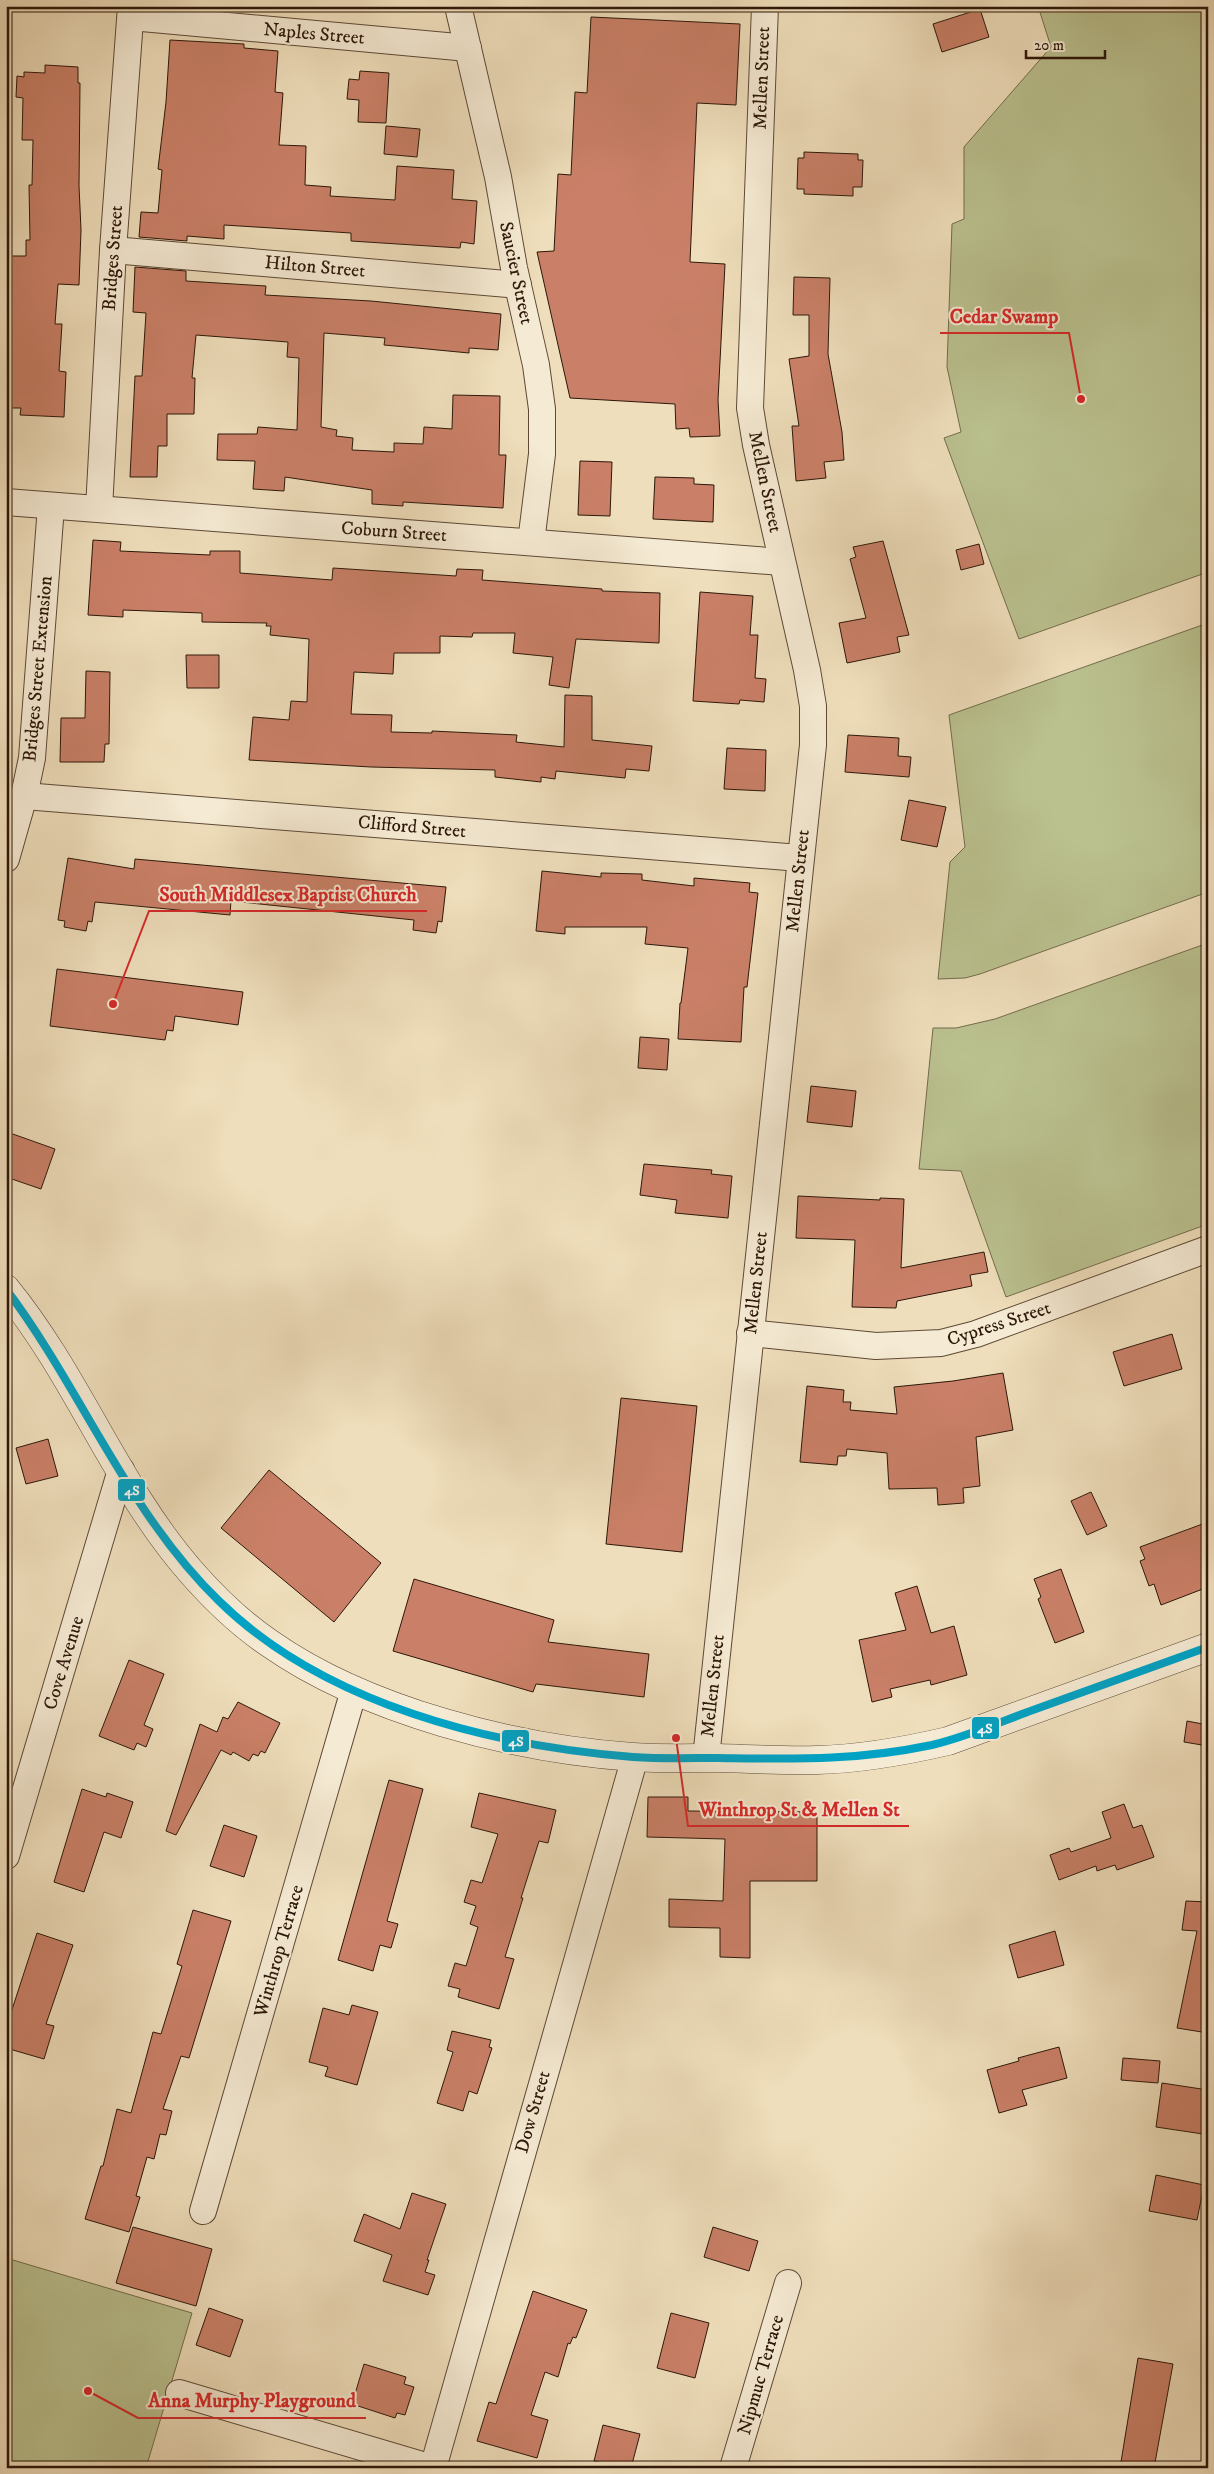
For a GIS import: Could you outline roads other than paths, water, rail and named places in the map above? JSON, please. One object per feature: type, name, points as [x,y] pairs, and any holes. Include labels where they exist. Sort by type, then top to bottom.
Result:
[{"type":"street","name":"Saucier Street","points":[[458,6],[498,177],[518,285],[536,364],[542,409],[542,454],[530,542]]},
{"type":"street","name":"Mellen Street","points":[[706,1758],[813,746],[813,706],[807,670],[756,445],[750,408],[765,6]]},
{"type":"street","name":"Naples Street","points":[[131,12],[468,48]]},
{"type":"street","name":"Bridges Street","points":[[99,509],[113,250],[131,12]]},
{"type":"street","name":"Hilton Street","points":[[113,250],[518,285]]},
{"type":"street","name":"Coburn Street","points":[[6,502],[782,562]]},
{"type":"street","name":"Bridges Street Extension","points":[[6,859],[24,796],[36,721],[51,506]]},
{"type":"street","name":"Clifford Street","points":[[24,796],[800,858]]},
{"type":"street","name":"Cypress Street","points":[[750,1333],[876,1346],[941,1343],[976,1334],[1208,1249]]},
{"type":"street","points":[[6,1289],[46,1341],[121,1470],[166,1542],[193,1575],[227,1608],[268,1642],[354,1690],[420,1714],[495,1736],[568,1750],[635,1758],[817,1760],[905,1751],[948,1741],[1208,1647]]},
{"type":"street","name":"Cove Avenue","points":[[6,1856],[121,1470]]},
{"type":"street","name":"Winthrop Terrace","points":[[203,2211],[354,1690]]},
{"type":"street","name":"Dow Street","points":[[432,2468],[635,1758]]},
{"type":"street","name":"Nipmuc Terrace","points":[[733,2468],[788,2283]]},
{"type":"street","points":[[179,2393],[432,2468]]},
{"type":"place","name":"Cedar Swamp","points":[[1081,399]]},
{"type":"place","name":"South Middlesex Baptist Church","points":[[113,1004]]},
{"type":"place","name":"Winthrop St & Mellen St","points":[[676,1738]]},
{"type":"place","name":"Anna Murphy Playground","points":[[88,2391]]}]
